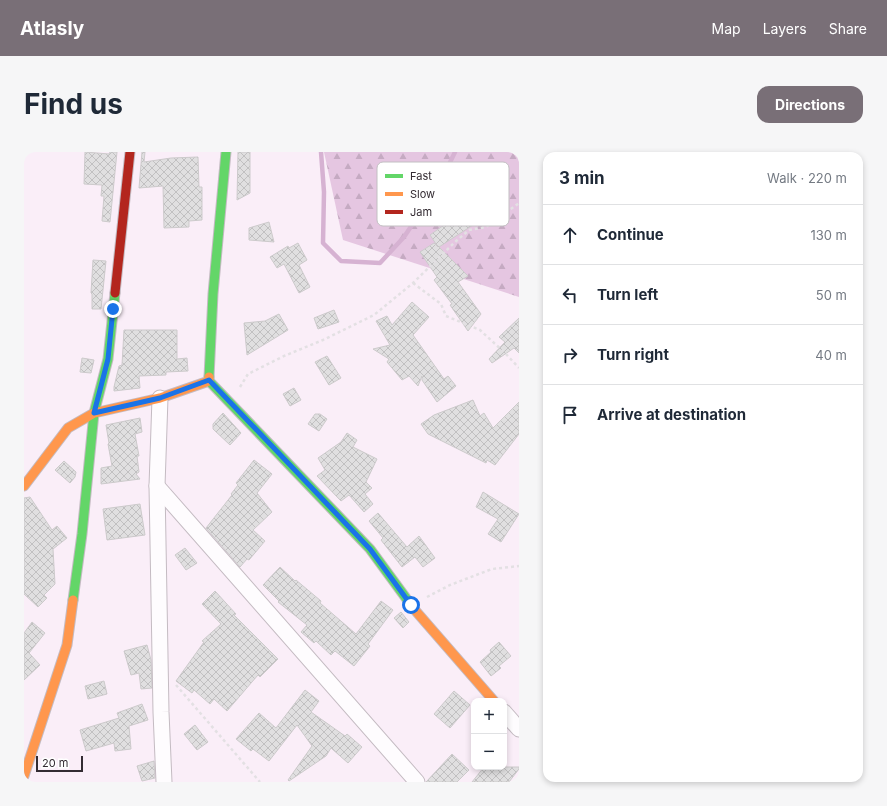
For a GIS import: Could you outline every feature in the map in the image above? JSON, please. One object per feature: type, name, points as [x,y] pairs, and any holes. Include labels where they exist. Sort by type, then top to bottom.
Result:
[{"type":"street","points":[[24,776],[67,645],[82,534],[94,413],[108,359],[130,152]]},
{"type":"street","points":[[226,152],[213,294],[209,380],[370,549],[411,605],[491,698]]},
{"type":"street","points":[[24,486],[68,428],[94,413],[160,398],[209,380]]},
{"type":"street","points":[[160,398],[157,486],[160,667],[164,782]]},
{"type":"street","points":[[157,486],[417,782]]},
{"type":"street","points":[[507,715],[519,729]]},
{"type":"path","points":[[509,210],[519,203]]},
{"type":"path","points":[[229,402],[248,374],[284,356],[324,340],[374,315],[413,283],[455,242],[470,230],[487,226]]},
{"type":"path","points":[[413,283],[441,304],[446,316],[480,330],[519,368]]},
{"type":"path","points":[[411,605],[450,586],[492,569],[519,566]]},
{"type":"path","points":[[160,667],[260,782]]},
{"type":"green space","points":[[324,152],[519,152],[519,297],[343,240]]},
{"type":"building","points":[[85,152],[109,154],[110,152],[117,152],[110,222],[102,221],[104,196],[101,196],[102,185],[84,184]]},
{"type":"building","points":[[142,152],[145,152],[144,162],[171,158],[198,157],[199,187],[202,187],[202,220],[189,221],[189,227],[164,228],[163,186],[139,188]]},
{"type":"building","points":[[238,152],[250,152],[250,193],[237,200]]},
{"type":"building","points":[[269,222],[274,242],[249,240],[249,228]]},
{"type":"building","points":[[443,226],[471,226],[439,247],[468,276],[458,282],[481,314],[468,331],[450,305],[452,304],[434,280],[437,277],[420,252],[434,243],[438,247],[430,235]]},
{"type":"building","points":[[298,243],[307,260],[299,265],[310,287],[299,293],[284,264],[277,268],[270,257],[288,246],[289,248]]},
{"type":"building","points":[[93,260],[106,261],[101,309],[92,309],[91,293]]},
{"type":"building","points":[[412,302],[429,317],[413,335],[444,379],[448,376],[456,386],[437,402],[422,380],[422,376],[418,386],[409,376],[402,380],[387,362],[389,359],[373,349],[390,345],[376,321],[387,316],[392,325]]},
{"type":"building","points":[[334,310],[339,322],[318,329],[314,318]]},
{"type":"building","points":[[279,314],[288,330],[247,355],[244,323],[265,321]]},
{"type":"building","points":[[519,318],[519,353],[514,348],[492,363],[489,359],[505,342],[499,337]]},
{"type":"building","points":[[124,330],[177,330],[177,359],[187,358],[188,371],[166,372],[166,375],[139,376],[140,388],[114,391],[119,366],[122,365]]},
{"type":"building","points":[[327,356],[341,378],[329,385],[315,362]]},
{"type":"building","points":[[82,358],[94,360],[91,373],[80,372]]},
{"type":"building","points":[[294,388],[301,400],[290,406],[283,394]]},
{"type":"building","points":[[473,400],[480,416],[484,413],[493,428],[519,402],[519,434],[495,465],[487,460],[486,463],[428,434],[421,424],[434,415]]},
{"type":"building","points":[[223,413],[241,433],[230,445],[213,429],[213,424]]},
{"type":"building","points":[[315,414],[320,414],[327,419],[319,431],[308,424]]},
{"type":"building","points":[[140,418],[142,432],[135,434],[139,456],[137,456],[139,472],[136,474],[140,479],[101,484],[101,468],[112,466],[106,425]]},
{"type":"building","points":[[347,433],[357,440],[353,447],[377,459],[366,482],[372,488],[365,494],[373,504],[364,512],[349,495],[341,501],[317,476],[325,470],[318,458],[341,442]]},
{"type":"building","points":[[254,460],[272,474],[257,493],[272,512],[253,530],[265,541],[249,560],[247,559],[240,567],[206,528],[232,495],[231,494],[238,485],[236,483]]},
{"type":"building","points":[[64,461],[76,472],[75,477],[70,483],[55,470]]},
{"type":"building","points":[[483,492],[519,514],[501,542],[488,534],[498,519],[476,507]]},
{"type":"building","points":[[30,497],[52,530],[57,526],[67,538],[53,549],[55,584],[44,595],[47,598],[38,607],[24,594],[24,498]]},
{"type":"building","points":[[140,504],[145,535],[107,540],[103,509]]},
{"type":"building","points":[[378,513],[407,547],[419,536],[435,558],[423,567],[415,557],[402,567],[381,540],[383,538],[369,521]]},
{"type":"building","points":[[185,548],[197,563],[186,570],[175,555]]},
{"type":"building","points":[[280,567],[295,581],[296,580],[321,601],[320,603],[356,634],[381,601],[393,610],[368,644],[370,646],[354,666],[335,651],[331,655],[316,641],[314,643],[301,632],[307,625],[278,602],[279,601],[263,585]]},
{"type":"building","points":[[215,591],[236,614],[234,615],[278,659],[260,677],[258,675],[227,711],[214,699],[210,704],[194,690],[192,693],[176,681],[204,642],[202,641],[221,624],[202,604]]},
{"type":"building","points":[[401,612],[409,622],[403,628],[394,618]]},
{"type":"building","points":[[32,622],[45,633],[29,653],[40,665],[24,680],[24,633]]},
{"type":"building","points":[[499,642],[511,656],[499,666],[501,668],[491,676],[480,662]]},
{"type":"building","points":[[147,645],[151,660],[152,688],[141,689],[139,673],[131,675],[124,651]]},
{"type":"building","points":[[104,681],[107,694],[88,699],[85,686]]},
{"type":"building","points":[[305,690],[319,701],[311,712],[345,736],[347,734],[362,747],[348,763],[331,748],[326,756],[289,781],[288,780],[312,746],[297,725],[269,761],[253,749],[251,751],[236,739],[259,713],[276,728]]},
{"type":"building","points":[[454,691],[470,705],[450,728],[434,714]]},
{"type":"building","points":[[142,704],[148,720],[129,726],[131,749],[115,751],[114,743],[86,751],[80,730],[119,718],[117,713]]},
{"type":"building","points":[[195,725],[208,742],[197,750],[184,734]]},
{"type":"building","points":[[452,754],[469,770],[457,782],[426,782]]},
{"type":"building","points":[[154,761],[155,778],[142,781],[137,766]]},
{"type":"building","points":[[507,767],[519,767],[509,782],[472,782],[482,770],[507,770]]},
{"type":"waterway","points":[[321,152],[324,192],[323,243],[341,261],[380,263],[404,237],[411,226]]},
{"type":"waterway","points":[[450,162],[455,152]]},
{"type":"traffic: fast","points":[[209,377],[213,294],[226,152]]},
{"type":"traffic: fast","points":[[73,600],[82,534],[94,413],[108,359],[115,293]]},
{"type":"traffic: fast","points":[[209,381],[370,549],[414,609]]},
{"type":"traffic: slow","points":[[24,486],[68,428],[94,413],[160,398],[209,381],[209,377]]},
{"type":"traffic: slow","points":[[24,776],[67,645],[73,600]]},
{"type":"traffic: slow","points":[[414,609],[491,698]]},
{"type":"traffic: jam","points":[[115,293],[130,152]]},
{"type":"route","points":[[113,309],[108,359],[94,413],[160,398],[209,380],[370,549],[411,605]]}]
